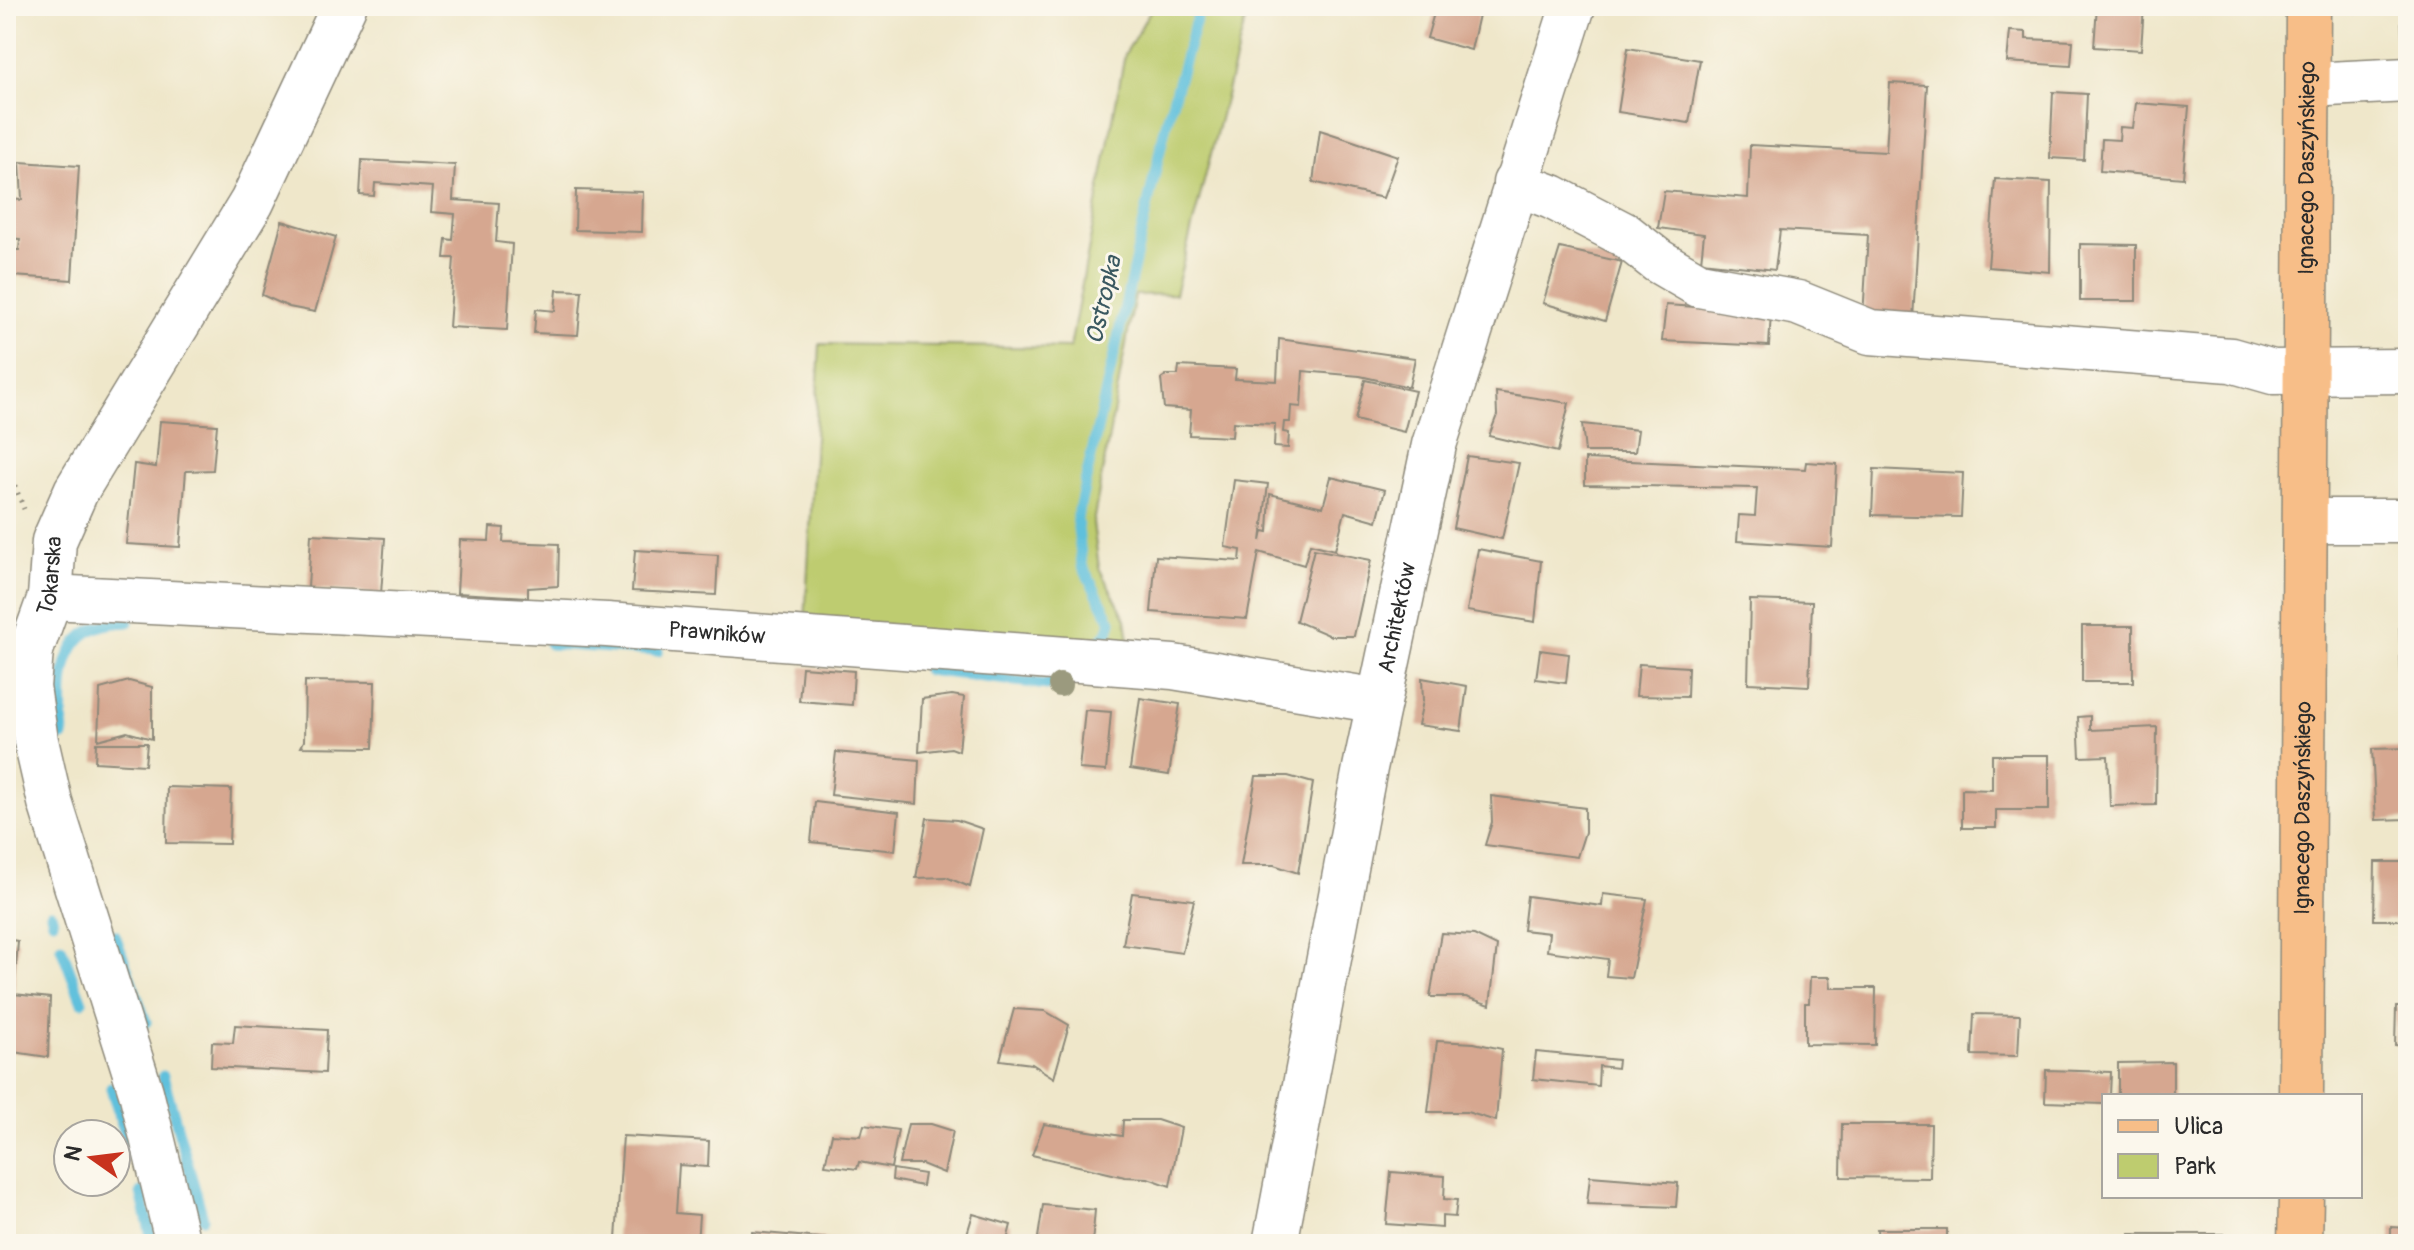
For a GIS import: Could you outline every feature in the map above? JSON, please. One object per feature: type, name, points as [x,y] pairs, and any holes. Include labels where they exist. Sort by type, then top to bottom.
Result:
[{"type":"main road","name":"Ignacego Daszyńskiego","points":[[2301,1094],[2308,6]]},
{"type":"main road","points":[[2300,1244],[2301,1198]]},
{"type":"street","name":"Tokarska","points":[[178,1244],[141,1092],[50,802],[18,669],[50,597],[54,541],[76,491],[252,202],[344,6]]},
{"type":"street","name":"Architektów","points":[[1275,1244],[1379,701],[1434,445],[1573,6]]},
{"type":"street","points":[[2308,85],[2408,80]]},
{"type":"street","points":[[1515,183],[1552,197],[1625,235],[1658,261],[1699,285],[1798,303],[1870,332],[2231,360],[2273,372],[2408,371]]},
{"type":"street","points":[[2306,521],[2408,521]]},
{"type":"street","name":"Prawników","points":[[50,597],[607,625],[1173,667],[1379,701]]},
{"type":"green space","points":[[1153,6],[1249,6],[1175,294],[1135,295],[1093,523],[1099,568],[1126,619],[1130,649],[805,623],[820,344],[1070,348],[1125,54]]},
{"type":"building","points":[[1436,6],[1481,6],[1471,50],[1427,38]]},
{"type":"building","points":[[2097,6],[2144,6],[2141,50],[2094,47]]},
{"type":"building","points":[[2408,13],[2408,63],[2403,63],[2401,14]]},
{"type":"building","points":[[2010,31],[2026,32],[2026,39],[2073,41],[2071,66],[2007,62]]},
{"type":"building","points":[[1628,48],[1700,60],[1689,123],[1618,112]]},
{"type":"building","points":[[1890,83],[1927,85],[1913,319],[1863,317],[1868,235],[1780,230],[1775,270],[1701,262],[1704,234],[1658,228],[1664,191],[1748,198],[1750,145],[1886,152]]},
{"type":"building","points":[[2053,92],[2087,94],[2084,160],[2050,158]]},
{"type":"building","points":[[2136,103],[2189,107],[2183,178],[2100,171],[2102,139],[2119,140],[2120,127],[2133,128]]},
{"type":"building","points":[[2401,123],[2408,123],[2408,186],[2401,186]]},
{"type":"building","points":[[1320,130],[1398,156],[1383,198],[1313,182]]},
{"type":"building","points":[[362,160],[455,165],[453,200],[499,203],[496,242],[512,244],[507,330],[449,327],[454,258],[444,258],[446,239],[453,240],[455,214],[431,212],[433,187],[375,183],[374,196],[360,195]]},
{"type":"building","points":[[20,162],[79,166],[72,280],[13,276],[14,250],[19,250],[20,239],[6,238],[8,199],[22,200]]},
{"type":"building","points":[[1995,179],[2051,182],[2050,272],[1988,267]]},
{"type":"building","points":[[576,190],[643,192],[642,232],[575,230]]},
{"type":"building","points":[[282,221],[336,237],[315,312],[289,307],[262,295]]},
{"type":"building","points":[[2080,244],[2136,245],[2136,301],[2080,301]]},
{"type":"building","points":[[1560,248],[1622,262],[1605,321],[1543,303]]},
{"type":"building","points":[[557,290],[582,291],[578,335],[534,333],[536,309],[555,311]]},
{"type":"building","points":[[1666,305],[1771,312],[1769,346],[1662,341]]},
{"type":"building","points":[[1279,339],[1415,358],[1409,387],[1360,376],[1303,371],[1301,407],[1291,406],[1290,422],[1284,422],[1283,432],[1289,433],[1288,448],[1274,447],[1275,424],[1233,422],[1232,437],[1189,435],[1191,410],[1164,408],[1161,379],[1166,375],[1178,375],[1179,366],[1236,369],[1235,379],[1277,381]]},
{"type":"building","points":[[1365,380],[1415,391],[1404,432],[1355,420]]},
{"type":"building","points":[[1496,392],[1569,403],[1558,452],[1489,436],[1497,415]]},
{"type":"building","points":[[160,421],[217,425],[213,470],[186,471],[180,547],[126,544],[134,464],[156,467]]},
{"type":"building","points":[[1582,424],[1638,430],[1635,452],[1585,452]]},
{"type":"building","points":[[1467,456],[1519,463],[1502,539],[1453,528]]},
{"type":"building","points":[[1585,459],[1805,469],[1806,462],[1837,464],[1832,547],[1737,541],[1739,515],[1755,516],[1757,488],[1585,485]]},
{"type":"building","points":[[1874,469],[1963,473],[1961,517],[1872,515]]},
{"type":"building","points":[[1331,477],[1385,490],[1377,521],[1345,512],[1335,550],[1310,544],[1304,565],[1259,552],[1247,619],[1151,612],[1156,556],[1240,561],[1241,550],[1225,547],[1234,480],[1268,484],[1261,541],[1263,531],[1268,532],[1270,494],[1323,507]]},
{"type":"building","points":[[490,527],[504,528],[503,542],[559,544],[558,586],[528,588],[528,597],[457,593],[460,540],[489,541]]},
{"type":"building","points":[[311,534],[385,538],[381,594],[308,588]]},
{"type":"building","points":[[1314,549],[1371,560],[1354,636],[1331,636],[1296,621]]},
{"type":"building","points":[[1478,549],[1541,561],[1535,622],[1467,611]]},
{"type":"building","points":[[635,550],[718,555],[716,595],[632,591]]},
{"type":"building","points":[[1750,600],[1812,602],[1809,686],[1748,683]]},
{"type":"building","points":[[2399,614],[2408,614],[2408,677],[2401,677]]},
{"type":"building","points":[[2082,626],[2133,626],[2133,682],[2082,682]]},
{"type":"building","points":[[1540,650],[1569,654],[1566,683],[1536,679]]},
{"type":"building","points":[[1639,664],[1688,667],[1687,697],[1636,696]]},
{"type":"building","points":[[802,667],[854,671],[852,705],[799,701]]},
{"type":"building","points":[[1422,678],[1467,686],[1461,731],[1418,725],[1423,701]]},
{"type":"building","points":[[129,681],[152,687],[152,739],[127,732],[98,740],[100,689]]},
{"type":"building","points":[[305,681],[375,682],[373,748],[301,747],[304,741]]},
{"type":"building","points":[[952,695],[964,697],[959,751],[951,748],[919,752],[922,699]]},
{"type":"building","points":[[1140,698],[1180,704],[1169,775],[1130,769]]},
{"type":"building","points":[[1085,710],[1111,712],[1106,771],[1079,769]]},
{"type":"building","points":[[2090,716],[2090,730],[2157,727],[2156,805],[2110,806],[2108,756],[2080,757],[2078,717]]},
{"type":"building","points":[[96,743],[147,743],[145,765],[95,762]]},
{"type":"building","points":[[2408,748],[2408,819],[2376,820],[2372,749]]},
{"type":"building","points":[[836,752],[919,760],[917,804],[831,795]]},
{"type":"building","points":[[1992,755],[2049,755],[2049,810],[1996,810],[1996,828],[1962,828],[1962,789],[1992,790]]},
{"type":"building","points":[[1256,776],[1288,776],[1313,783],[1298,873],[1274,865],[1241,865]]},
{"type":"building","points":[[167,787],[231,789],[229,844],[166,843]]},
{"type":"building","points":[[1491,796],[1585,808],[1585,832],[1577,857],[1485,845],[1492,822]]},
{"type":"building","points":[[815,802],[899,812],[895,851],[811,842]]},
{"type":"building","points":[[927,818],[957,820],[983,829],[970,887],[946,877],[916,878]]},
{"type":"building","points":[[2375,862],[2408,862],[2408,920],[2374,920]]},
{"type":"building","points":[[1132,893],[1194,900],[1182,953],[1123,945]]},
{"type":"building","points":[[1603,894],[1647,899],[1631,978],[1606,976],[1608,959],[1547,951],[1549,933],[1523,930],[1527,896],[1602,906]]},
{"type":"building","points":[[1441,933],[1474,935],[1497,946],[1490,1005],[1466,997],[1430,997]]},
{"type":"building","points":[[6,939],[18,941],[14,994],[50,998],[48,1057],[6,1051]]},
{"type":"building","points":[[1810,977],[1830,977],[1831,988],[1876,988],[1875,1045],[1805,1044],[1805,1003],[1809,1003]]},
{"type":"building","points":[[2396,1007],[2408,1007],[2408,1046],[2395,1045]]},
{"type":"building","points":[[1014,1009],[1045,1011],[1069,1025],[1054,1078],[1032,1064],[1000,1060]]},
{"type":"building","points":[[1974,1014],[2020,1015],[2018,1056],[1972,1055]]},
{"type":"building","points":[[235,1025],[327,1030],[325,1073],[211,1067],[212,1042],[233,1043]]},
{"type":"building","points":[[1437,1041],[1474,1043],[1502,1049],[1496,1121],[1467,1112],[1428,1112]]},
{"type":"building","points":[[1536,1052],[1618,1060],[1617,1068],[1599,1066],[1598,1086],[1533,1079]]},
{"type":"building","points":[[2173,1062],[2173,1094],[2118,1094],[2118,1063]]},
{"type":"building","points":[[2046,1070],[2111,1072],[2110,1094],[2102,1094],[2102,1104],[2045,1102]]},
{"type":"building","points":[[1123,1120],[1157,1120],[1181,1128],[1170,1186],[1148,1178],[1125,1177],[1032,1155],[1044,1124],[1122,1136]]},
{"type":"building","points":[[908,1124],[931,1124],[953,1131],[944,1173],[922,1164],[899,1164]]},
{"type":"building","points":[[1842,1124],[1931,1124],[1930,1178],[1841,1177]]},
{"type":"building","points":[[864,1125],[898,1130],[891,1168],[859,1162],[857,1169],[825,1165],[832,1134],[861,1136]]},
{"type":"building","points":[[623,1136],[709,1141],[708,1167],[679,1165],[676,1213],[699,1215],[697,1244],[616,1239]]},
{"type":"building","points":[[893,1169],[924,1174],[922,1186],[892,1180]]},
{"type":"building","points":[[1391,1172],[1445,1176],[1444,1199],[1457,1200],[1455,1217],[1442,1216],[1442,1228],[1386,1224]]},
{"type":"building","points":[[1590,1176],[1678,1183],[1676,1207],[1587,1204]]},
{"type":"building","points":[[1043,1205],[1095,1210],[1092,1244],[1037,1244]]},
{"type":"building","points":[[973,1214],[1011,1225],[1006,1244],[964,1244]]},
{"type":"building","points":[[2391,1227],[2408,1228],[2408,1244],[2391,1244]]},
{"type":"building","points":[[1877,1229],[1947,1229],[1947,1244],[1878,1244]]},
{"type":"building","points":[[752,1232],[865,1242],[865,1244],[752,1244]]},
{"type":"building","points":[[2130,1234],[2223,1234],[2223,1244],[2130,1244]]},
{"type":"waterway","name":"Ostropka","points":[[1094,647],[1108,632],[1111,621],[1082,565],[1077,519],[1166,124],[1200,6]]},
{"type":"waterway","points":[[63,736],[64,676],[76,644],[87,632],[104,625],[128,622]]},
{"type":"waterway","points":[[550,644],[658,651]]},
{"type":"waterway","points":[[927,670],[1048,685],[1058,678]]},
{"type":"waterway","points":[[51,914],[53,921]]},
{"type":"waterway","points":[[115,935],[146,1022]]},
{"type":"waterway","points":[[61,947],[82,1002]]},
{"type":"waterway","points":[[163,1076],[203,1218]]},
{"type":"waterway","points":[[111,1088],[120,1118]]},
{"type":"waterway","points":[[141,1192],[151,1236]]}]
